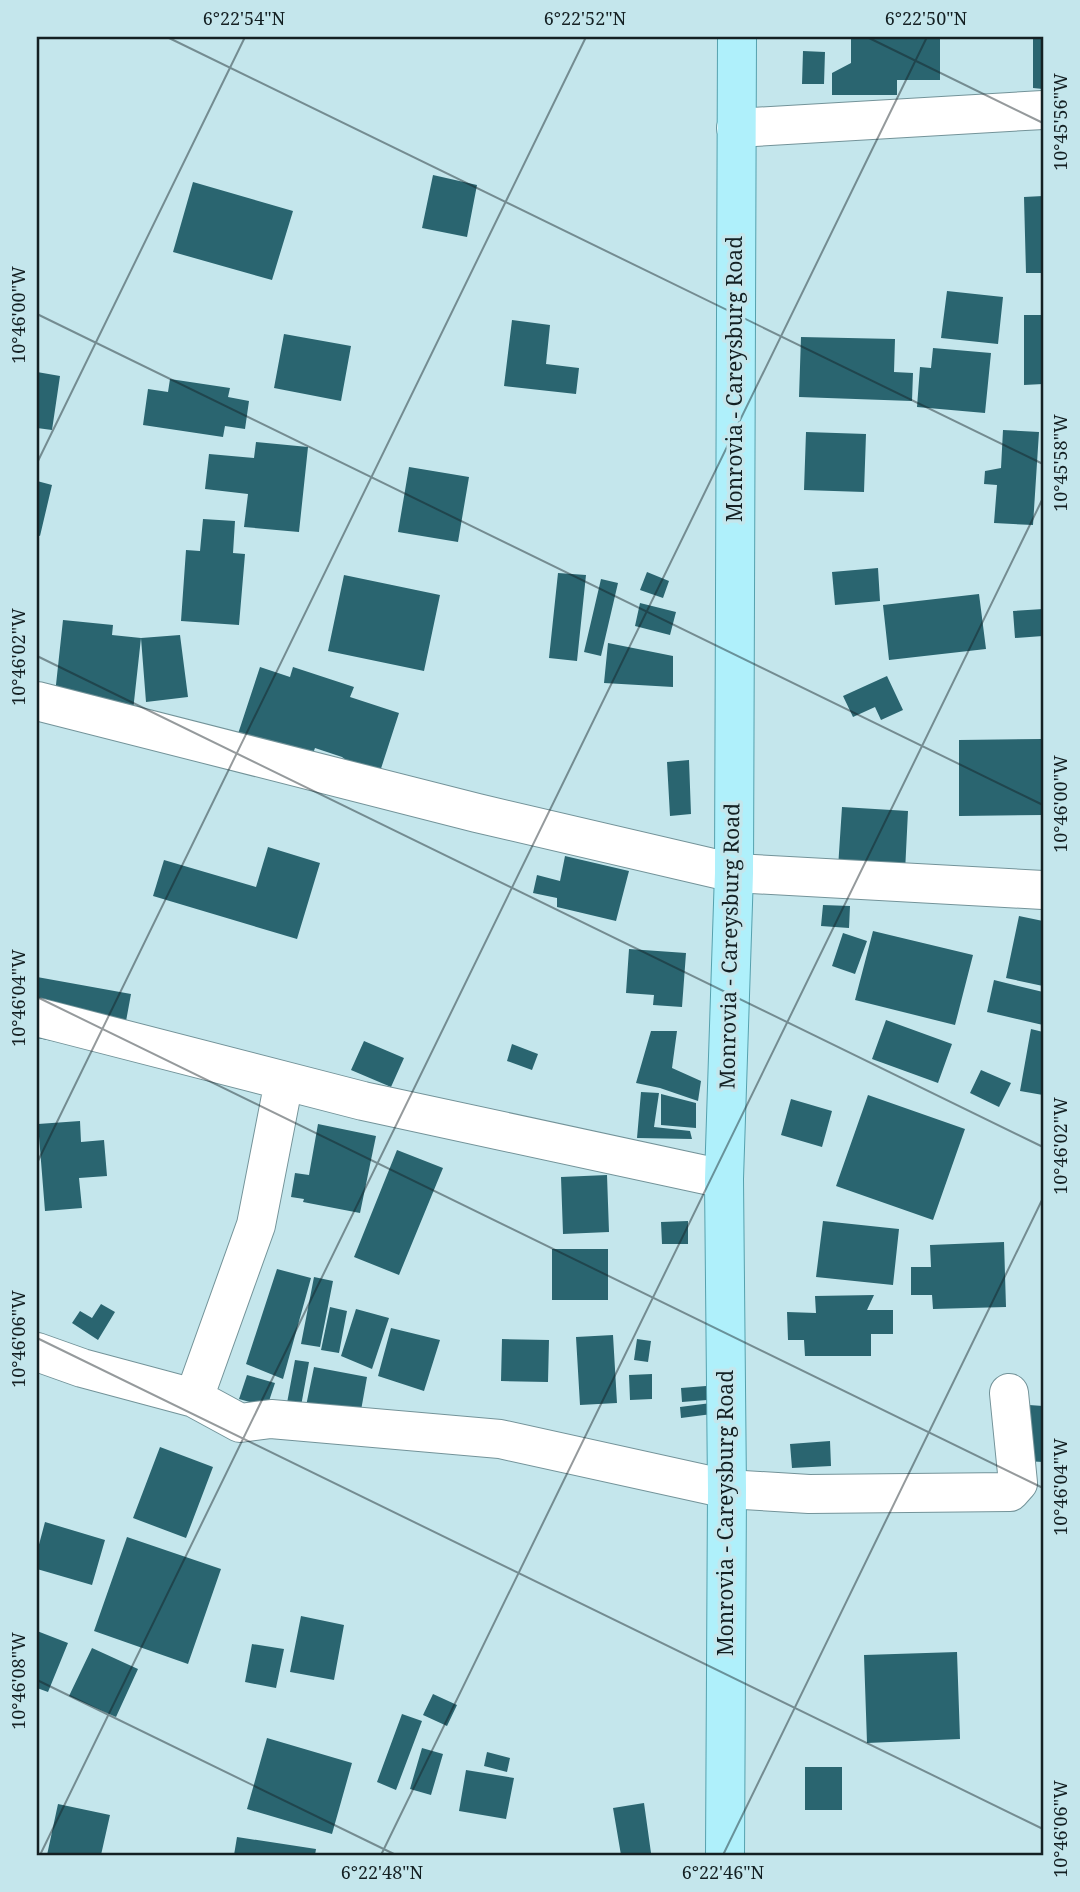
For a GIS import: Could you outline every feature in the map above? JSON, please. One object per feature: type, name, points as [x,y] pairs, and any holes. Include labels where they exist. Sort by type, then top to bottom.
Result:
[{"type":"main road","name":"Monrovia - Careysburg Road","points":[[725,1855],[727,1489],[724,1179],[734,873],[737,37]]},
{"type":"street","points":[[736,128],[1043,110]]},
{"type":"street","points":[[37,701],[464,809],[734,873],[1043,890]]},
{"type":"street","points":[[37,1017],[377,1104],[724,1179]]},
{"type":"street","points":[[194,1398],[256,1225],[284,1081]]},
{"type":"street","points":[[37,1352],[82,1368],[194,1398],[240,1423],[271,1419],[499,1439],[727,1489],[809,1494],[1010,1492],[1018,1483],[1009,1393]]},
{"type":"building","points":[[851,37],[940,37],[940,80],[897,80],[897,95],[832,95],[832,73],[851,63]]},
{"type":"building","points":[[1033,37],[1043,37],[1043,89],[1033,88]]},
{"type":"building","points":[[803,51],[825,52],[824,84],[802,84]]},
{"type":"building","points":[[433,175],[477,185],[467,237],[422,228]]},
{"type":"building","points":[[193,182],[293,211],[272,280],[173,252]]},
{"type":"building","points":[[1043,196],[1043,273],[1026,273],[1024,197]]},
{"type":"building","points":[[947,291],[1003,297],[998,344],[941,338]]},
{"type":"building","points":[[1024,315],[1043,315],[1043,384],[1024,385]]},
{"type":"building","points":[[512,320],[550,325],[546,364],[579,368],[576,394],[504,386]]},
{"type":"building","points":[[284,334],[351,346],[341,401],[274,388]]},
{"type":"building","points":[[801,337],[895,339],[894,372],[913,373],[912,401],[799,397]]},
{"type":"building","points":[[933,348],[991,353],[985,413],[917,407],[920,367],[931,368]]},
{"type":"building","points":[[37,372],[60,376],[52,430],[37,428]]},
{"type":"building","points":[[170,379],[230,388],[228,397],[249,401],[245,429],[225,426],[223,437],[143,425],[148,389],[168,392]]},
{"type":"building","points":[[1003,430],[1039,432],[1033,525],[994,523],[997,485],[984,484],[985,471],[1001,468]]},
{"type":"building","points":[[806,432],[866,434],[864,492],[804,490]]},
{"type":"building","points":[[256,442],[308,447],[299,532],[244,527],[248,494],[205,489],[209,454],[254,458]]},
{"type":"building","points":[[409,467],[469,477],[458,542],[398,532]]},
{"type":"building","points":[[37,481],[52,485],[40,536],[37,535]]},
{"type":"building","points":[[203,519],[235,521],[233,553],[245,554],[239,625],[181,621],[186,550],[200,551]]},
{"type":"building","points":[[878,568],[880,601],[835,605],[832,572]]},
{"type":"building","points":[[647,572],[669,581],[663,598],[640,590]]},
{"type":"building","points":[[558,573],[586,575],[577,661],[549,658]]},
{"type":"building","points":[[344,575],[440,595],[424,671],[328,651]]},
{"type":"building","points":[[601,579],[618,583],[601,656],[584,652]]},
{"type":"building","points":[[979,594],[986,649],[889,660],[883,605]]},
{"type":"building","points":[[640,603],[676,612],[670,635],[635,626]]},
{"type":"building","points":[[1043,609],[1043,636],[1015,638],[1013,611]]},
{"type":"building","points":[[63,620],[113,625],[112,635],[141,638],[130,738],[55,694]]},
{"type":"building","points":[[180,635],[188,697],[146,702],[141,638]]},
{"type":"building","points":[[608,643],[673,656],[673,687],[604,683]]},
{"type":"building","points":[[260,667],[290,677],[293,667],[354,687],[350,697],[399,713],[376,784],[342,757],[315,748],[310,762],[234,746]]},
{"type":"building","points":[[887,676],[903,710],[881,720],[875,707],[853,717],[843,696]]},
{"type":"building","points":[[1043,739],[1043,815],[959,816],[959,740]]},
{"type":"building","points":[[689,760],[691,814],[670,816],[667,762]]},
{"type":"building","points":[[842,807],[908,811],[905,872],[838,868]]},
{"type":"building","points":[[268,847],[320,863],[297,939],[153,896],[164,860],[256,887]]},
{"type":"building","points":[[565,856],[629,871],[616,921],[557,907],[557,898],[533,893],[537,875],[560,881]]},
{"type":"building","points":[[823,905],[850,906],[849,928],[821,926]]},
{"type":"building","points":[[1019,916],[1043,921],[1043,986],[1006,978]]},
{"type":"building","points":[[873,931],[973,955],[955,1025],[855,1000]]},
{"type":"building","points":[[843,933],[867,941],[855,974],[832,966]]},
{"type":"building","points":[[629,949],[686,953],[682,1007],[653,1005],[654,995],[626,993]]},
{"type":"building","points":[[37,977],[131,994],[120,1054],[37,1038]]},
{"type":"building","points":[[994,980],[1043,992],[1043,1025],[987,1012]]},
{"type":"building","points":[[886,1020],[952,1044],[938,1083],[872,1059]]},
{"type":"building","points":[[1031,1029],[1043,1032],[1043,1095],[1020,1091]]},
{"type":"building","points":[[651,1031],[677,1031],[672,1068],[701,1081],[698,1101],[636,1083]]},
{"type":"building","points":[[364,1041],[404,1058],[391,1087],[351,1070]]},
{"type":"building","points":[[512,1044],[538,1054],[532,1070],[507,1061]]},
{"type":"building","points":[[981,1070],[1011,1083],[999,1107],[970,1093]]},
{"type":"building","points":[[641,1092],[659,1093],[654,1127],[690,1131],[692,1139],[637,1138]]},
{"type":"building","points":[[661,1094],[696,1103],[696,1128],[661,1125]]},
{"type":"building","points":[[868,1095],[965,1129],[933,1220],[836,1186]]},
{"type":"building","points":[[791,1099],[832,1111],[822,1147],[781,1135]]},
{"type":"building","points":[[80,1121],[81,1142],[104,1140],[107,1176],[79,1178],[82,1208],[45,1211],[38,1124]]},
{"type":"building","points":[[318,1124],[376,1136],[360,1213],[303,1202],[304,1199],[291,1197],[295,1173],[309,1175]]},
{"type":"building","points":[[397,1150],[443,1168],[399,1275],[354,1257]]},
{"type":"building","points":[[607,1175],[609,1232],[563,1234],[561,1177]]},
{"type":"building","points":[[688,1221],[688,1244],[662,1244],[661,1222]]},
{"type":"building","points":[[823,1221],[899,1229],[893,1285],[816,1277]]},
{"type":"building","points":[[1004,1242],[1006,1307],[933,1309],[932,1295],[911,1295],[911,1267],[931,1267],[930,1245]]},
{"type":"building","points":[[552,1249],[608,1249],[608,1300],[552,1300]]},
{"type":"building","points":[[277,1269],[311,1278],[283,1379],[246,1364]]},
{"type":"building","points":[[314,1277],[333,1281],[320,1347],[301,1344]]},
{"type":"building","points":[[874,1295],[867,1310],[893,1310],[893,1334],[871,1334],[871,1356],[805,1356],[804,1340],[788,1340],[787,1312],[816,1313],[815,1296]]},
{"type":"building","points":[[101,1304],[115,1312],[98,1340],[72,1323],[80,1311],[92,1318]]},
{"type":"building","points":[[330,1307],[347,1311],[339,1353],[321,1350]]},
{"type":"building","points":[[356,1309],[389,1318],[372,1369],[341,1356]]},
{"type":"building","points":[[391,1328],[440,1340],[424,1391],[378,1376]]},
{"type":"building","points":[[613,1335],[617,1403],[580,1405],[576,1337]]},
{"type":"building","points":[[502,1339],[549,1340],[548,1382],[501,1381]]},
{"type":"building","points":[[637,1339],[651,1341],[648,1362],[634,1360]]},
{"type":"building","points":[[295,1360],[309,1362],[301,1406],[287,1403]]},
{"type":"building","points":[[314,1367],[367,1377],[360,1416],[305,1411]]},
{"type":"building","points":[[652,1374],[652,1399],[630,1400],[629,1375]]},
{"type":"building","points":[[247,1375],[275,1383],[267,1407],[239,1399]]},
{"type":"building","points":[[706,1386],[707,1400],[682,1402],[681,1388]]},
{"type":"building","points":[[711,1403],[712,1414],[681,1418],[680,1407]]},
{"type":"building","points":[[1029,1405],[1043,1406],[1043,1462],[1025,1461]]},
{"type":"building","points":[[830,1441],[831,1466],[792,1468],[790,1444]]},
{"type":"building","points":[[160,1447],[213,1467],[186,1538],[133,1518]]},
{"type":"building","points":[[45,1522],[105,1540],[92,1585],[37,1569],[37,1552]]},
{"type":"building","points":[[127,1537],[221,1569],[188,1664],[94,1631]]},
{"type":"building","points":[[301,1616],[344,1625],[334,1680],[290,1672]]},
{"type":"building","points":[[37,1631],[68,1643],[48,1692],[37,1688]]},
{"type":"building","points":[[252,1644],[284,1649],[276,1688],[245,1682]]},
{"type":"building","points":[[92,1648],[138,1669],[116,1717],[69,1696]]},
{"type":"building","points":[[957,1652],[960,1739],[867,1743],[864,1655]]},
{"type":"building","points":[[433,1694],[457,1705],[447,1726],[423,1715]]},
{"type":"building","points":[[402,1714],[422,1721],[396,1790],[377,1782]]},
{"type":"building","points":[[267,1738],[352,1763],[332,1834],[247,1809]]},
{"type":"building","points":[[422,1748],[443,1754],[431,1795],[410,1789]]},
{"type":"building","points":[[487,1752],[510,1758],[507,1772],[484,1766]]},
{"type":"building","points":[[805,1767],[842,1767],[842,1810],[805,1810]]},
{"type":"building","points":[[466,1770],[514,1778],[506,1819],[459,1811]]},
{"type":"building","points":[[644,1803],[651,1853],[621,1855],[613,1808]]},
{"type":"building","points":[[58,1804],[110,1815],[101,1855],[47,1855]]},
{"type":"building","points":[[237,1837],[316,1849],[315,1855],[234,1855]]}]
